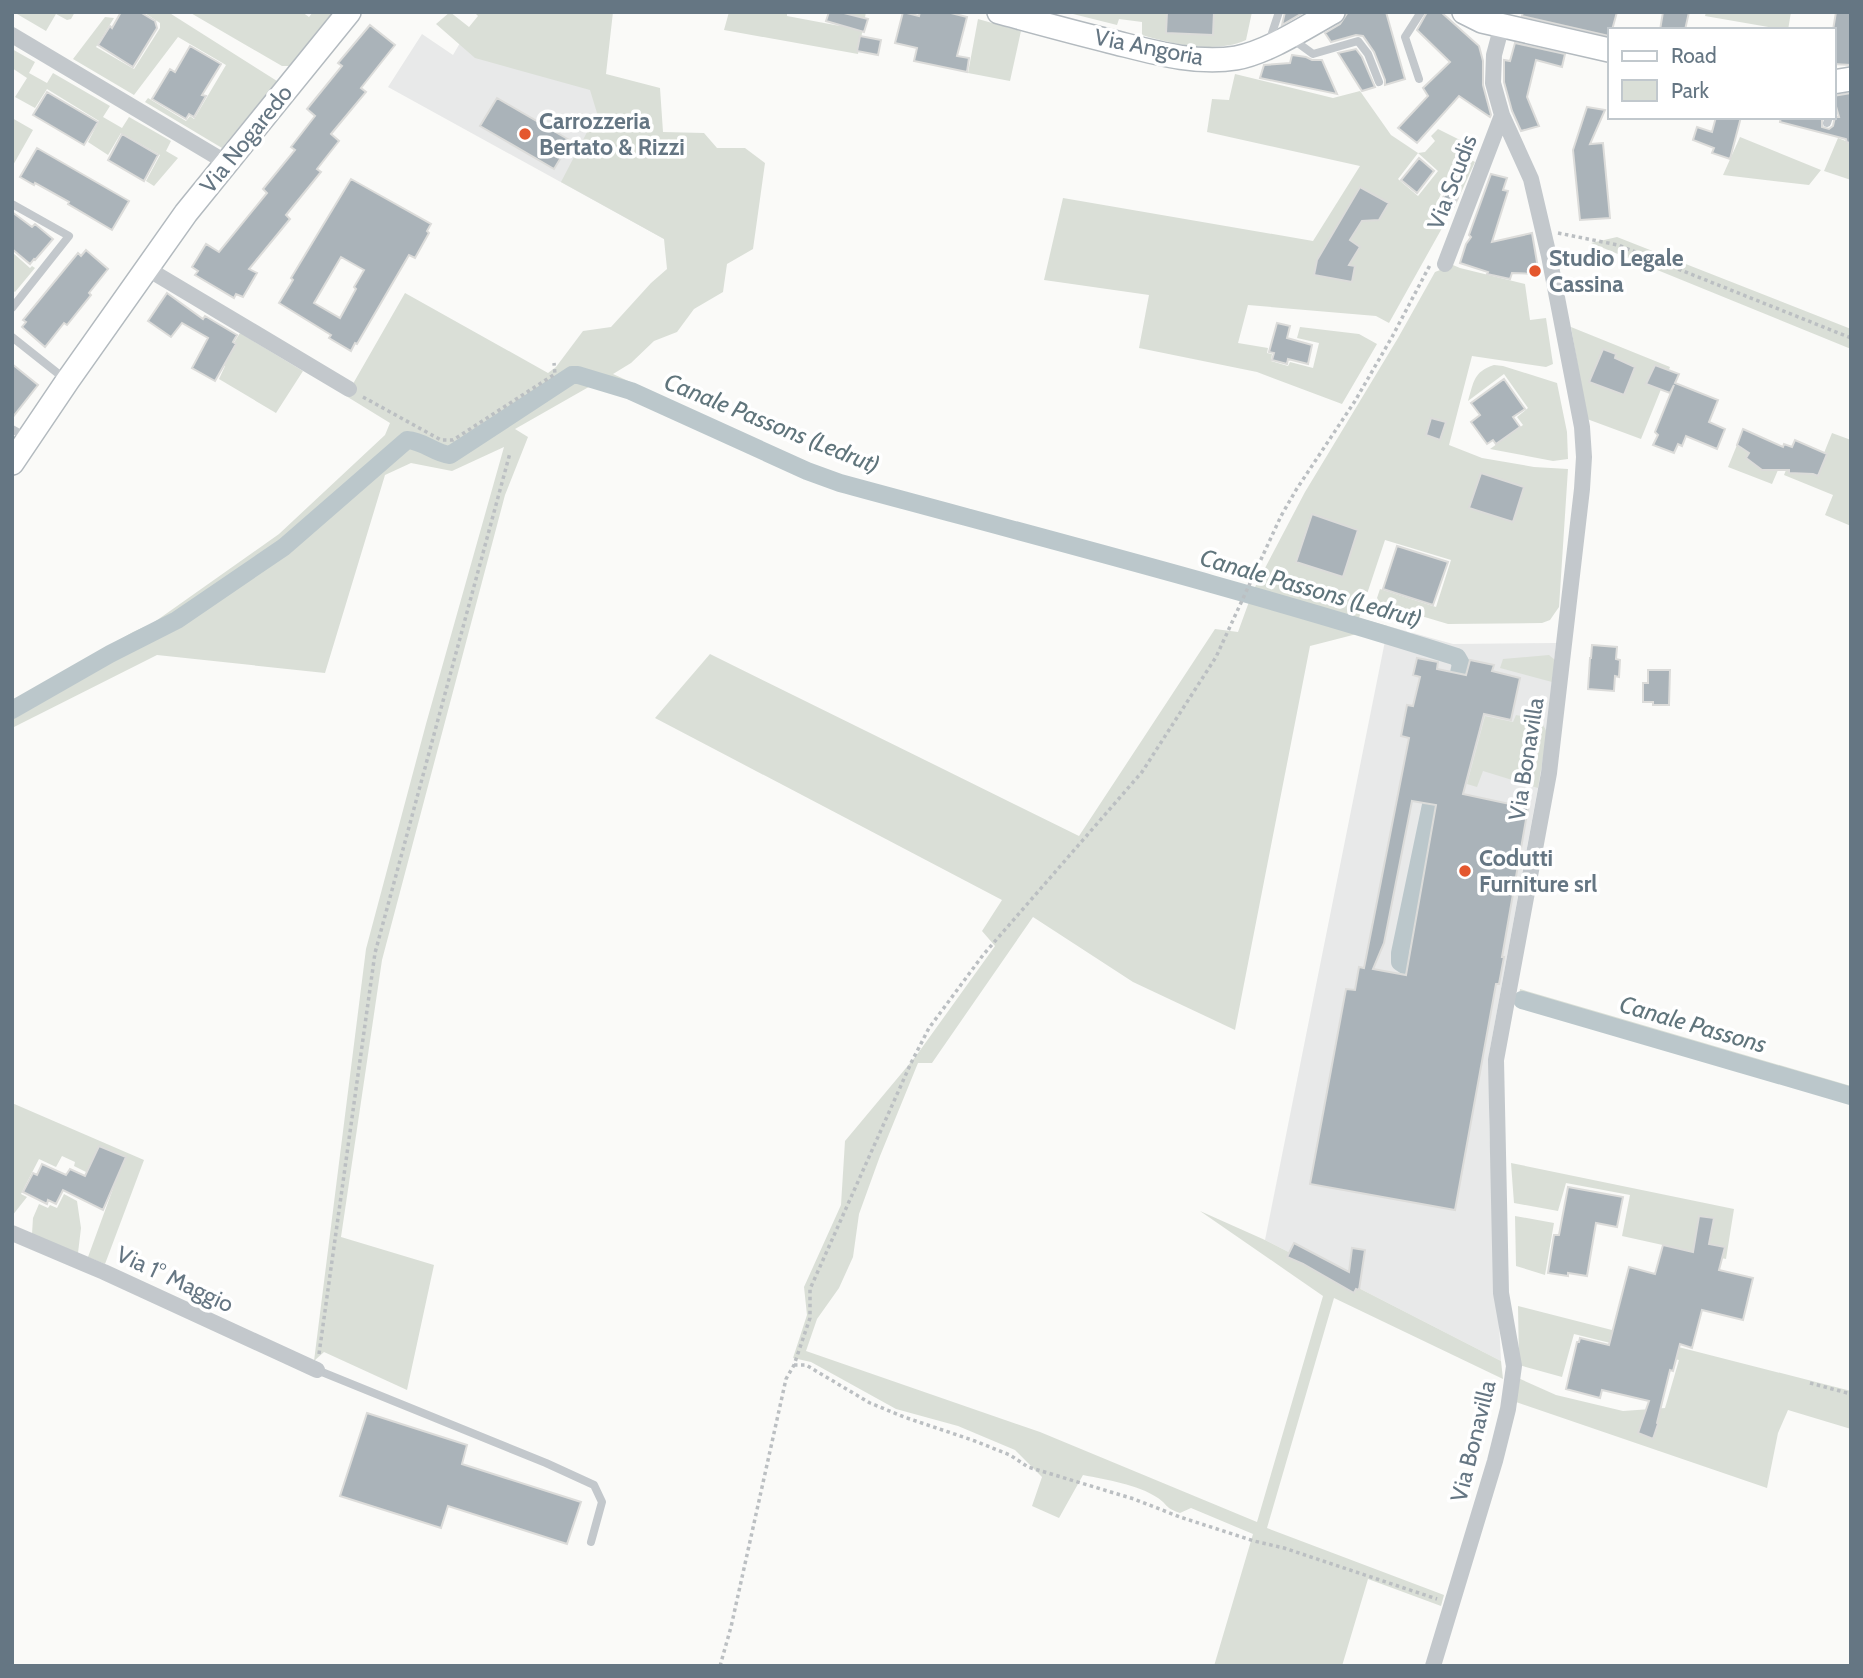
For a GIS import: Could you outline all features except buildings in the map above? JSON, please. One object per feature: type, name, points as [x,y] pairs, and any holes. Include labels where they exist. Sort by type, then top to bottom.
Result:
[{"type":"street","name":"Via Nogaredo","points":[[12,463],[21,434],[68,380],[186,213],[349,12]]},
{"type":"street","name":"Via Angoria","points":[[999,12],[1143,50],[1212,60],[1238,58],[1334,12]]},
{"type":"street","points":[[1464,12],[1482,21],[1608,50]]},
{"type":"street","name":"Via Bonavilla","points":[[1433,1666],[1495,1461],[1508,1409],[1514,1366],[1501,1293],[1496,1060],[1549,773],[1584,457],[1582,427],[1531,179],[1502,116],[1493,83],[1494,55],[1502,25]]},
{"type":"street","points":[[12,35],[227,163]]},
{"type":"street","name":"Via Scudis","points":[[1440,262],[1502,116]]},
{"type":"street","points":[[146,268],[349,389]]},
{"type":"street","name":"Via 1° Maggio","points":[[12,1233],[104,1272],[317,1370]]},
{"type":"lane","points":[[1279,12],[1272,33],[1280,40],[1313,54],[1358,41],[1368,54],[1379,82]]},
{"type":"lane","points":[[1419,79],[1405,37],[1421,12]]},
{"type":"lane","points":[[12,204],[69,236],[12,309]]},
{"type":"lane","points":[[12,337],[68,380]]},
{"type":"lane","points":[[317,1370],[594,1485],[602,1502],[592,1542]]},
{"type":"path","points":[[1542,230],[1618,246],[1851,338]]},
{"type":"path","points":[[720,1666],[786,1379],[794,1365],[810,1318],[810,1289],[929,1028],[983,955],[1142,772],[1216,657],[1281,516],[1296,490],[1355,401],[1427,268],[1440,262]]},
{"type":"path","points":[[349,389],[441,440],[453,440],[555,374],[554,363]]},
{"type":"path","points":[[317,1370],[375,953],[510,453]]},
{"type":"path","points":[[794,1365],[806,1365],[870,1403],[1010,1455],[1028,1467],[1134,1499],[1180,1517],[1284,1548],[1451,1604]]},
{"type":"path","points":[[1810,1382],[1851,1394]]},
{"type":"shaded area","points":[[422,34],[453,55],[460,43],[470,52],[650,96],[664,239],[388,87]]},
{"type":"shaded area","points":[[1388,626],[1453,644],[1556,643],[1546,744],[1489,1054],[1489,1126],[1501,1361],[1265,1240]]},
{"type":"green space","points":[[75,12],[71,19],[67,20],[56,14],[46,31],[17,14]]},
{"type":"green space","points":[[143,12],[168,12],[277,81],[222,148],[145,102],[148,98],[186,121],[190,116],[194,119],[226,65],[178,37],[134,95],[73,59],[105,17],[114,18],[96,47],[134,69],[160,28],[160,23]]},
{"type":"green space","points":[[189,12],[302,12],[309,17],[313,12],[332,13],[289,66],[282,66]]},
{"type":"green space","points":[[450,12],[469,27],[478,16],[474,12],[613,12],[606,74],[660,88],[663,132],[704,133],[717,148],[745,148],[765,163],[753,249],[727,264],[723,292],[694,309],[677,332],[654,341],[631,363],[613,374],[844,477],[1254,589],[1305,492],[1435,272],[1453,265],[1525,284],[1530,320],[1546,318],[1553,364],[1546,367],[1472,356],[1449,445],[1482,458],[1534,467],[1568,469],[1559,607],[1550,620],[1542,623],[1448,624],[1381,604],[1377,598],[1380,589],[1436,607],[1451,560],[1385,540],[1359,618],[1388,626],[1310,646],[1235,1030],[1133,982],[1033,917],[932,1063],[918,1063],[859,1214],[853,1257],[839,1288],[817,1319],[806,1351],[1040,1432],[1257,1522],[1323,1296],[1200,1211],[1265,1240],[1501,1361],[1503,1379],[1334,1298],[1267,1528],[1444,1595],[1441,1606],[1368,1579],[1342,1666],[1214,1666],[1253,1534],[1191,1508],[1180,1513],[1150,1493],[1131,1486],[1083,1475],[1059,1518],[1032,1506],[1042,1477],[1015,1450],[958,1426],[896,1409],[811,1362],[793,1358],[807,1315],[804,1287],[841,1205],[845,1141],[916,1056],[995,946],[982,931],[1002,900],[655,718],[710,654],[1079,836],[1215,629],[1238,632],[1250,599],[840,489],[625,393],[594,384],[515,429],[528,437],[505,495],[382,960],[341,1237],[434,1265],[407,1390],[324,1352],[314,1361],[366,949],[504,447],[452,471],[411,463],[385,475],[325,673],[157,655],[12,728],[12,702],[153,623],[279,534],[385,435],[390,423],[346,396],[405,293],[548,373],[556,367],[583,331],[611,327],[667,269],[664,239],[561,182],[597,113],[590,90],[475,58],[436,24]]},
{"type":"green space","points":[[729,12],[787,12],[787,16],[840,26],[842,12],[866,12],[858,54],[724,30]]},
{"type":"green space","points":[[1065,12],[1252,12],[1246,40],[1208,47],[1167,42],[1142,35],[1142,22],[1119,19],[1117,25]]},
{"type":"green space","points":[[1706,12],[1791,12],[1788,28],[1705,16]]},
{"type":"green space","points":[[978,19],[1021,31],[1010,81],[968,73]]},
{"type":"green space","points":[[12,49],[35,62],[29,73],[47,83],[53,73],[110,106],[103,117],[122,128],[129,117],[171,141],[166,151],[178,158],[154,186],[146,181],[160,155],[121,133],[108,155],[88,142],[99,121],[47,89],[35,108],[15,97],[27,78],[12,68]]},
{"type":"green space","points":[[1235,74],[1333,98],[1360,91],[1391,135],[1418,153],[1425,152],[1435,141],[1431,136],[1438,129],[1466,143],[1463,148],[1468,151],[1466,157],[1475,162],[1459,197],[1443,189],[1434,210],[1446,221],[1389,323],[1376,316],[1248,305],[1238,343],[1268,348],[1267,353],[1272,354],[1271,361],[1288,366],[1290,362],[1313,368],[1319,343],[1297,338],[1300,327],[1359,334],[1377,344],[1342,404],[1257,372],[1139,348],[1149,295],[1044,280],[1063,198],[1313,241],[1360,166],[1207,132],[1212,99],[1229,100]],"holes":[[[1418,153],[1438,171],[1418,196],[1398,179]]]},
{"type":"green space","points":[[12,118],[33,130],[12,167]]},
{"type":"green space","points":[[1740,137],[1821,170],[1809,185],[1723,175]]},
{"type":"green space","points":[[1838,138],[1851,143],[1851,180],[1824,171]]},
{"type":"green space","points":[[1617,237],[1851,329],[1851,349],[1591,243]]},
{"type":"green space","points":[[13,253],[30,268],[35,268],[15,292],[12,290]]},
{"type":"green space","points":[[1571,327],[1670,367],[1641,439],[1587,419]]},
{"type":"green space","points":[[240,333],[303,371],[276,413],[219,379],[225,366],[217,362],[228,352]]},
{"type":"green space","points":[[1494,365],[1557,383],[1567,432],[1568,459],[1553,461],[1490,449],[1523,425],[1517,417],[1528,408],[1504,374],[1468,401],[1478,374]]},
{"type":"green space","points":[[1832,433],[1851,440],[1851,526],[1825,515],[1833,495],[1784,475],[1786,470],[1789,470],[1789,473],[1827,454],[1824,453]]},
{"type":"green space","points":[[1737,445],[1749,453],[1747,458],[1762,470],[1778,470],[1772,484],[1728,467]]},
{"type":"green space","points":[[1549,655],[1555,660],[1552,682],[1500,668],[1503,659]]},
{"type":"green space","points":[[1516,715],[1539,722],[1547,733],[1538,788],[1483,771],[1477,787],[1467,784],[1485,716],[1513,722]]},
{"type":"green space","points":[[1520,989],[1851,1086],[1851,1100],[1518,1004]]},
{"type":"green space","points":[[12,1103],[144,1160],[105,1264],[88,1257],[114,1186],[74,1166],[75,1162],[62,1156],[56,1167],[39,1159],[21,1194],[27,1197],[12,1216]]},
{"type":"green space","points":[[1511,1163],[1734,1209],[1726,1259],[1622,1236],[1630,1195],[1566,1183],[1558,1211],[1514,1203]]},
{"type":"green space","points":[[64,1194],[77,1201],[81,1228],[78,1253],[32,1234],[33,1218],[39,1204],[57,1208]]},
{"type":"green space","points":[[1515,1216],[1554,1223],[1545,1275],[1516,1266]]},
{"type":"green space","points":[[1518,1306],[1851,1391],[1851,1429],[1788,1410],[1778,1433],[1767,1488],[1516,1402],[1518,1378],[1556,1395],[1623,1411],[1665,1408],[1679,1360],[1574,1334],[1562,1377],[1519,1365]]},
{"type":"waterway","name":"Canale Passons (Ledrut)","points":[[12,710],[110,654],[177,620],[284,547],[407,440],[450,455],[572,375],[631,391],[807,471],[840,483],[1226,588],[1457,657],[1461,664],[1454,696]]},
{"type":"waterway","name":"Canale Passons (Ledrut)","points":[[1406,966],[1400,962],[1400,953],[1436,781]]},
{"type":"waterway","name":"Canale Passons","points":[[1522,1000],[1851,1096]]},
{"type":"place","name":"Carrozzeria Bertato & Rizzi","points":[[525,134]]},
{"type":"place","name":"Studio Legale Cassina","points":[[1535,271]]},
{"type":"place","name":"Codutti Furniture srl","points":[[1465,871]]}]
